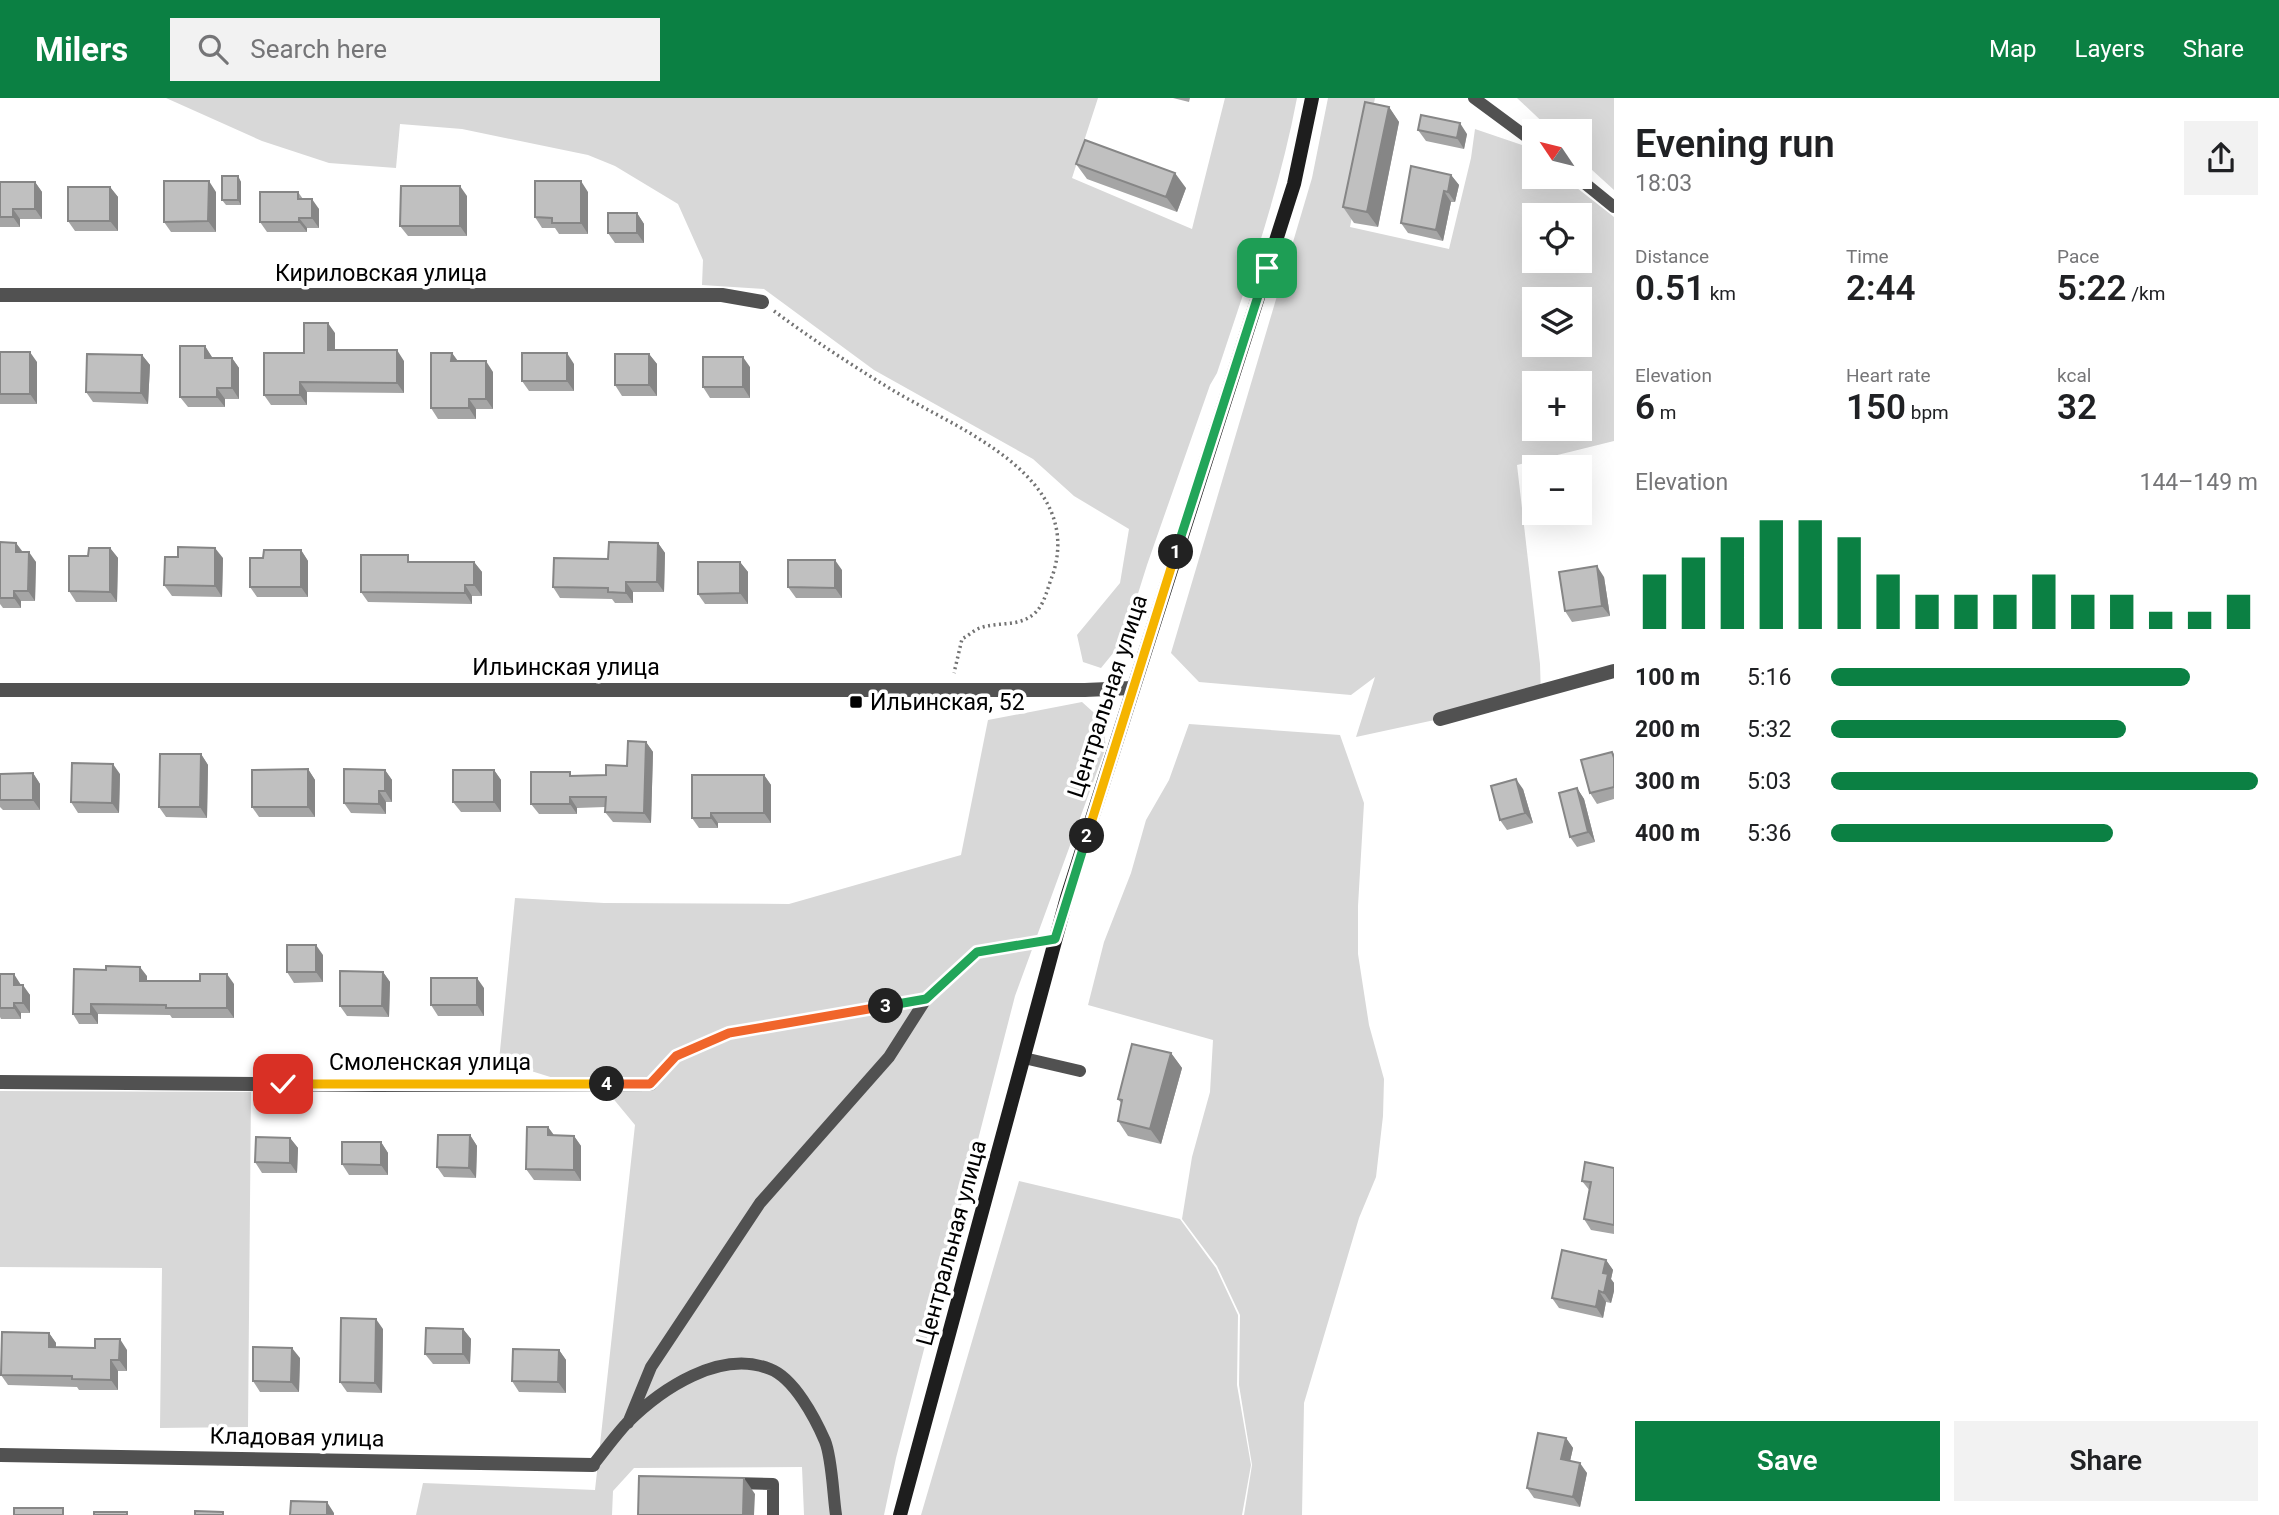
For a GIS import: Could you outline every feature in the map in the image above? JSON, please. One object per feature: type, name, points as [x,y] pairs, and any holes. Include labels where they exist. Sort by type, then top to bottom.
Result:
[{"type":"street","name":"Центральная улица","points":[[900,1515],[1055,939],[1132,688],[1294,184],[1312,98]]},
{"type":"street","name":"Кириловская улица","points":[[0,295],[722,295],[761,302]]},
{"type":"street","points":[[1440,719],[1614,671]]},
{"type":"street","name":"Ильинская улица","points":[[0,690],[1132,688]]},
{"type":"street","name":"Смоленская улица","points":[[0,1082],[650,1084]]},
{"type":"street","name":"Кладовая улица","points":[[0,1455],[593,1465]]},
{"type":"lane","points":[[1474,98],[1522,133]]},
{"type":"lane","points":[[1592,189],[1614,207]]},
{"type":"lane","points":[[628,1423],[650,1367],[760,1203],[889,1057],[926,999],[977,952],[1055,939]]},
{"type":"lane","points":[[650,1084],[676,1056],[729,1033],[926,999]]},
{"type":"lane","points":[[1024,1058],[1080,1071]]},
{"type":"lane","points":[[593,1465],[628,1423],[677,1383],[710,1369],[743,1362],[772,1370],[797,1390],[826,1443],[836,1515]]},
{"type":"lane","points":[[723,1483],[773,1483],[773,1515]]},
{"type":"path","points":[[761,302],[850,365],[993,447],[1027,474],[1050,508],[1058,535],[1055,566],[1045,596],[1036,612],[1018,623],[980,628],[962,639],[949,690]]},
{"type":"shaded area","points":[[166,98],[1098,98],[1072,178],[1192,229],[1225,98],[1297,98],[1272,203],[1217,373],[1210,385],[1123,641],[1101,668],[1083,662],[1077,635],[1120,583],[1129,529],[1074,496],[1033,459],[874,370],[764,289],[702,285],[703,260],[678,204],[615,166],[588,155],[462,129],[400,124],[396,168],[329,163],[262,141]]},
{"type":"shaded area","points":[[1328,98],[1375,98],[1350,227],[1449,249],[1471,158],[1475,129],[1522,145],[1522,189],[1578,189],[1614,217],[1614,441],[1557,455],[1522,455],[1522,464],[1517,465],[1540,664],[1541,697],[1356,737],[1375,677],[1351,695],[1199,682],[1171,653],[1312,178]]},
{"type":"shaded area","points":[[1517,98],[1614,98],[1614,190],[1592,170],[1592,119],[1539,119]]},
{"type":"shaded area","points":[[1082,702],[1102,720],[1106,747],[1015,996],[896,1458],[884,1515],[804,1515],[802,1467],[634,1468],[613,1491],[612,1515],[416,1515],[423,1483],[595,1490],[635,1125],[611,1096],[499,1061],[515,898],[604,903],[789,904],[961,855],[988,720]]},
{"type":"shaded area","points":[[1189,724],[1340,735],[1364,803],[1358,954],[1369,1025],[1384,1079],[1383,1116],[1376,1177],[1359,1218],[1304,1403],[1302,1515],[1244,1515],[1252,1465],[1239,1385],[1240,1315],[1217,1266],[1182,1219],[1192,1157],[1210,1092],[1213,1040],[1088,1005],[1104,942],[1131,873],[1146,820],[1169,780]]},
{"type":"shaded area","points":[[0,1091],[251,1092],[248,1427],[160,1428],[162,1268],[0,1267]]},
{"type":"shaded area","points":[[1019,1181],[1180,1219],[1216,1268],[1238,1315],[1237,1385],[1251,1465],[1242,1515],[921,1515]]},
{"type":"building","points":[[1365,102],[1389,107],[1367,212],[1343,207]]},
{"type":"building","points":[[1421,115],[1460,123],[1457,138],[1418,130]]},
{"type":"building","points":[[1085,140],[1175,173],[1166,197],[1076,164]]},
{"type":"building","points":[[1411,166],[1451,175],[1448,192],[1444,191],[1436,230],[1401,223]]},
{"type":"building","points":[[222,176],[238,176],[238,200],[222,200]]},
{"type":"building","points":[[164,181],[209,181],[208,221],[164,222]]},
{"type":"building","points":[[535,181],[581,181],[581,223],[552,223],[552,218],[535,217]]},
{"type":"building","points":[[0,182],[35,182],[35,209],[13,209],[13,217],[0,217]]},
{"type":"building","points":[[401,186],[460,186],[460,226],[400,226]]},
{"type":"building","points":[[68,187],[110,187],[110,221],[68,221]]},
{"type":"building","points":[[260,192],[298,192],[298,199],[312,199],[312,218],[299,218],[299,222],[260,222]]},
{"type":"building","points":[[608,213],[637,213],[637,233],[608,233]]},
{"type":"building","points":[[304,323],[328,323],[328,350],[397,350],[397,383],[300,382],[300,395],[264,395],[264,353],[304,353]]},
{"type":"building","points":[[180,346],[205,346],[205,358],[232,358],[232,388],[217,388],[217,397],[180,397]]},
{"type":"building","points":[[0,352],[30,352],[30,394],[0,394]]},
{"type":"building","points":[[431,353],[452,353],[451,361],[486,361],[486,399],[469,399],[469,408],[431,408]]},
{"type":"building","points":[[522,353],[567,353],[567,381],[522,381]]},
{"type":"building","points":[[87,354],[142,355],[141,393],[86,392]]},
{"type":"building","points":[[615,354],[649,354],[649,385],[615,385]]},
{"type":"building","points":[[703,357],[743,357],[743,387],[703,387]]},
{"type":"building","points":[[0,542],[16,543],[16,552],[29,552],[28,591],[14,591],[14,598],[0,598]]},
{"type":"building","points":[[609,542],[658,543],[657,582],[626,582],[626,593],[608,592],[608,588],[553,587],[554,558],[608,559]]},
{"type":"building","points":[[178,547],[215,548],[215,586],[164,585],[165,557],[178,557]]},
{"type":"building","points":[[89,548],[110,548],[110,592],[69,591],[69,556],[88,556]]},
{"type":"building","points":[[264,550],[301,550],[301,587],[250,587],[250,558],[263,558]]},
{"type":"building","points":[[361,555],[408,555],[408,562],[474,562],[474,585],[465,585],[465,593],[361,592]]},
{"type":"building","points":[[788,560],[835,560],[835,588],[788,587]]},
{"type":"building","points":[[698,562],[740,562],[740,593],[698,594]]},
{"type":"building","points":[[1597,566],[1602,606],[1565,611],[1559,572]]},
{"type":"building","points":[[628,741],[646,742],[644,813],[605,812],[606,797],[570,797],[570,804],[531,804],[531,772],[570,772],[570,776],[606,775],[606,765],[627,766]]},
{"type":"building","points":[[1612,752],[1614,787],[1590,793],[1581,760]]},
{"type":"building","points":[[160,754],[201,754],[200,807],[159,807]]},
{"type":"building","points":[[72,763],[113,764],[112,803],[71,802]]},
{"type":"building","points":[[308,769],[308,807],[252,807],[252,770]]},
{"type":"building","points":[[344,769],[385,770],[385,791],[379,791],[379,804],[344,803]]},
{"type":"building","points":[[453,770],[494,770],[494,802],[453,802]]},
{"type":"building","points":[[33,773],[33,800],[0,800],[0,774]]},
{"type":"building","points":[[692,775],[764,775],[764,813],[711,813],[711,818],[692,818]]},
{"type":"building","points":[[1516,779],[1525,813],[1500,820],[1491,786]]},
{"type":"building","points":[[1577,788],[1588,832],[1570,837],[1559,793]]},
{"type":"building","points":[[287,945],[316,945],[316,972],[287,972]]},
{"type":"building","points":[[106,966],[140,967],[140,981],[200,981],[200,974],[227,974],[227,1008],[91,1004],[91,1014],[73,1014],[74,969],[106,970]]},
{"type":"building","points":[[340,971],[383,972],[382,1006],[340,1006]]},
{"type":"building","points":[[0,974],[14,974],[14,985],[23,985],[23,1003],[14,1003],[14,1008],[0,1008]]},
{"type":"building","points":[[431,978],[477,978],[477,1005],[431,1005]]},
{"type":"building","points":[[1132,1044],[1171,1053],[1150,1129],[1118,1121],[1122,1100],[1118,1099]]},
{"type":"building","points":[[527,1127],[548,1127],[548,1135],[574,1136],[574,1170],[526,1169]]},
{"type":"building","points":[[438,1135],[470,1135],[469,1168],[437,1167]]},
{"type":"building","points":[[256,1137],[290,1138],[290,1163],[255,1162]]},
{"type":"building","points":[[342,1142],[381,1142],[381,1165],[342,1164]]},
{"type":"building","points":[[1585,1162],[1614,1168],[1614,1225],[1584,1219],[1591,1182],[1582,1181]]},
{"type":"building","points":[[1562,1250],[1606,1260],[1603,1273],[1608,1274],[1604,1293],[1599,1291],[1596,1307],[1552,1298]]},
{"type":"building","points":[[341,1318],[376,1319],[375,1383],[340,1382]]},
{"type":"building","points":[[426,1328],[463,1329],[463,1354],[425,1354]]},
{"type":"building","points":[[2,1332],[49,1333],[49,1347],[95,1348],[95,1339],[120,1339],[119,1360],[111,1360],[111,1380],[72,1379],[72,1376],[1,1375]]},
{"type":"building","points":[[253,1347],[292,1348],[291,1382],[253,1381]]},
{"type":"building","points":[[513,1349],[559,1350],[558,1382],[512,1381]]},
{"type":"building","points":[[1538,1433],[1566,1438],[1561,1459],[1580,1463],[1573,1497],[1527,1488]]},
{"type":"building","points":[[639,1476],[744,1478],[743,1515],[638,1515]]},
{"type":"building","points":[[291,1501],[327,1502],[327,1515],[290,1515]]},
{"type":"building","points":[[14,1508],[63,1508],[63,1515],[14,1515]]},
{"type":"building","points":[[195,1511],[223,1512],[223,1515],[195,1515]]},
{"type":"building","points":[[94,1512],[127,1512],[127,1515],[94,1515]]},
{"type":"place","name":"Ильинская, 52","points":[[856,702]]},
{"type":"route","points":[[283,1084],[650,1084],[676,1056],[729,1033],[926,999],[977,952],[1055,939],[1132,688],[1267,268]]}]
